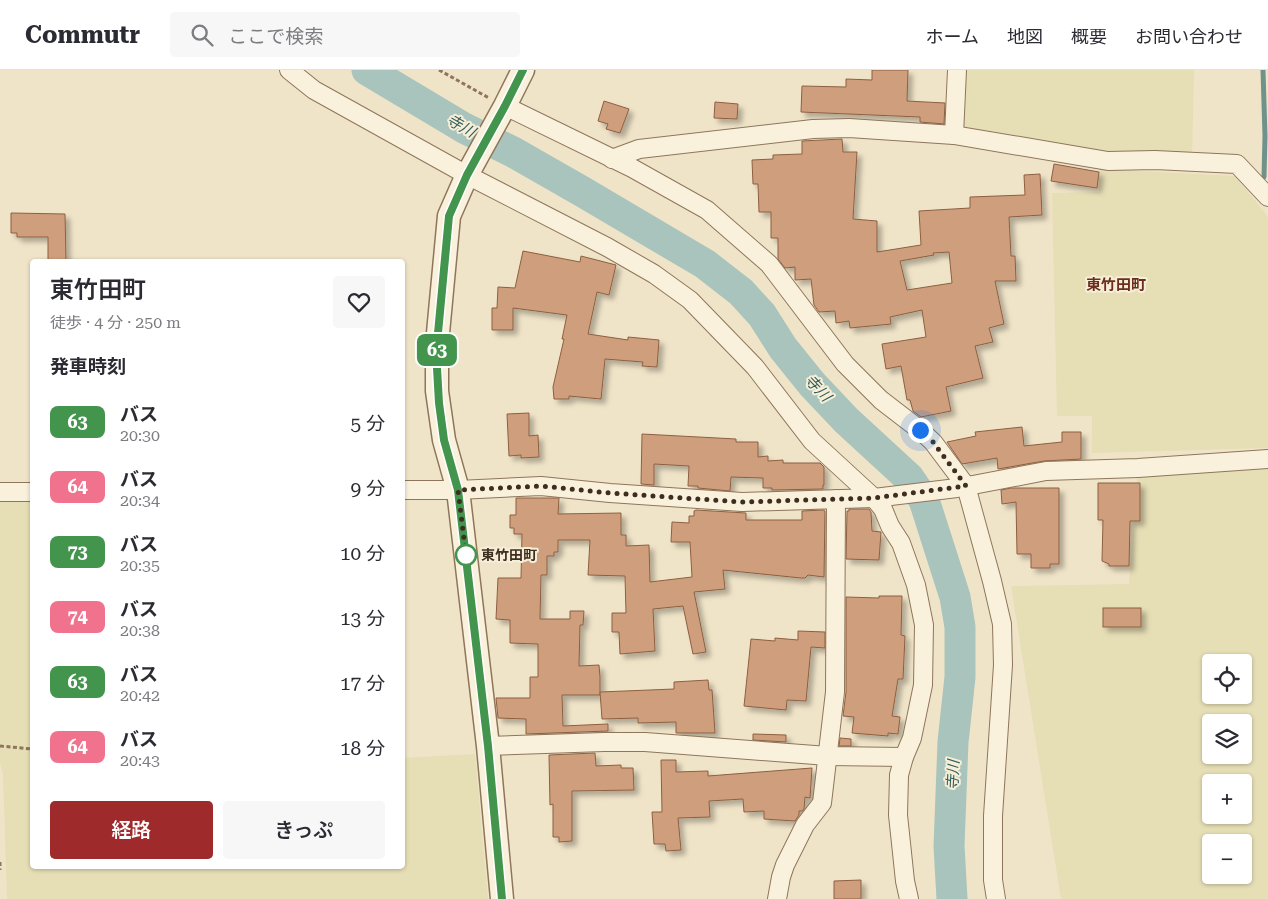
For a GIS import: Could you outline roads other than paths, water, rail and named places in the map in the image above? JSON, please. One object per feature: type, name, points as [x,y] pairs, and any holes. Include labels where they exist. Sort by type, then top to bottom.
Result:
[{"type":"street","points":[[289,70],[314,90],[654,274],[690,300],[755,367],[812,441],[878,497],[890,526],[902,543],[916,585],[924,625],[922,685],[912,738],[899,775],[898,815],[905,881],[909,899]]},
{"type":"street","points":[[502,899],[488,746],[458,490],[443,435],[437,391],[437,368],[438,333],[449,216],[469,173],[523,70]]},
{"type":"street","points":[[954,135],[957,70]]},
{"type":"street","points":[[504,109],[632,168],[707,210],[769,264],[845,364],[881,400],[933,442],[962,487],[992,581],[1002,624],[1003,665],[993,816],[993,880],[996,899]]},
{"type":"street","points":[[612,159],[639,149],[814,129],[849,128],[954,135],[1108,161],[1155,160],[1237,164],[1268,197]]},
{"type":"street","points":[[405,490],[458,490],[541,486],[610,493],[742,502],[836,499],[878,497],[962,487],[1046,471],[1138,468],[1268,459]]},
{"type":"street","points":[[0,492],[30,492]]},
{"type":"street","points":[[777,899],[785,865],[805,824],[822,802],[835,692],[836,499]]},
{"type":"street","points":[[488,746],[645,742],[828,756],[904,757]]},
{"type":"waterway","name":"寺川","points":[[367,70],[464,128],[513,152],[705,264],[741,292],[762,315],[783,348],[812,384],[846,420],[909,478],[924,500],[955,597],[960,627],[960,677],[953,742],[949,846],[952,899]]},
{"type":"waterway","points":[[1263,70],[1264,177]]},
{"type":"place","name":"東竹田町","points":[[466,555]]},
{"type":"district","name":"東竹田町","points":[[1116,285]]}]
